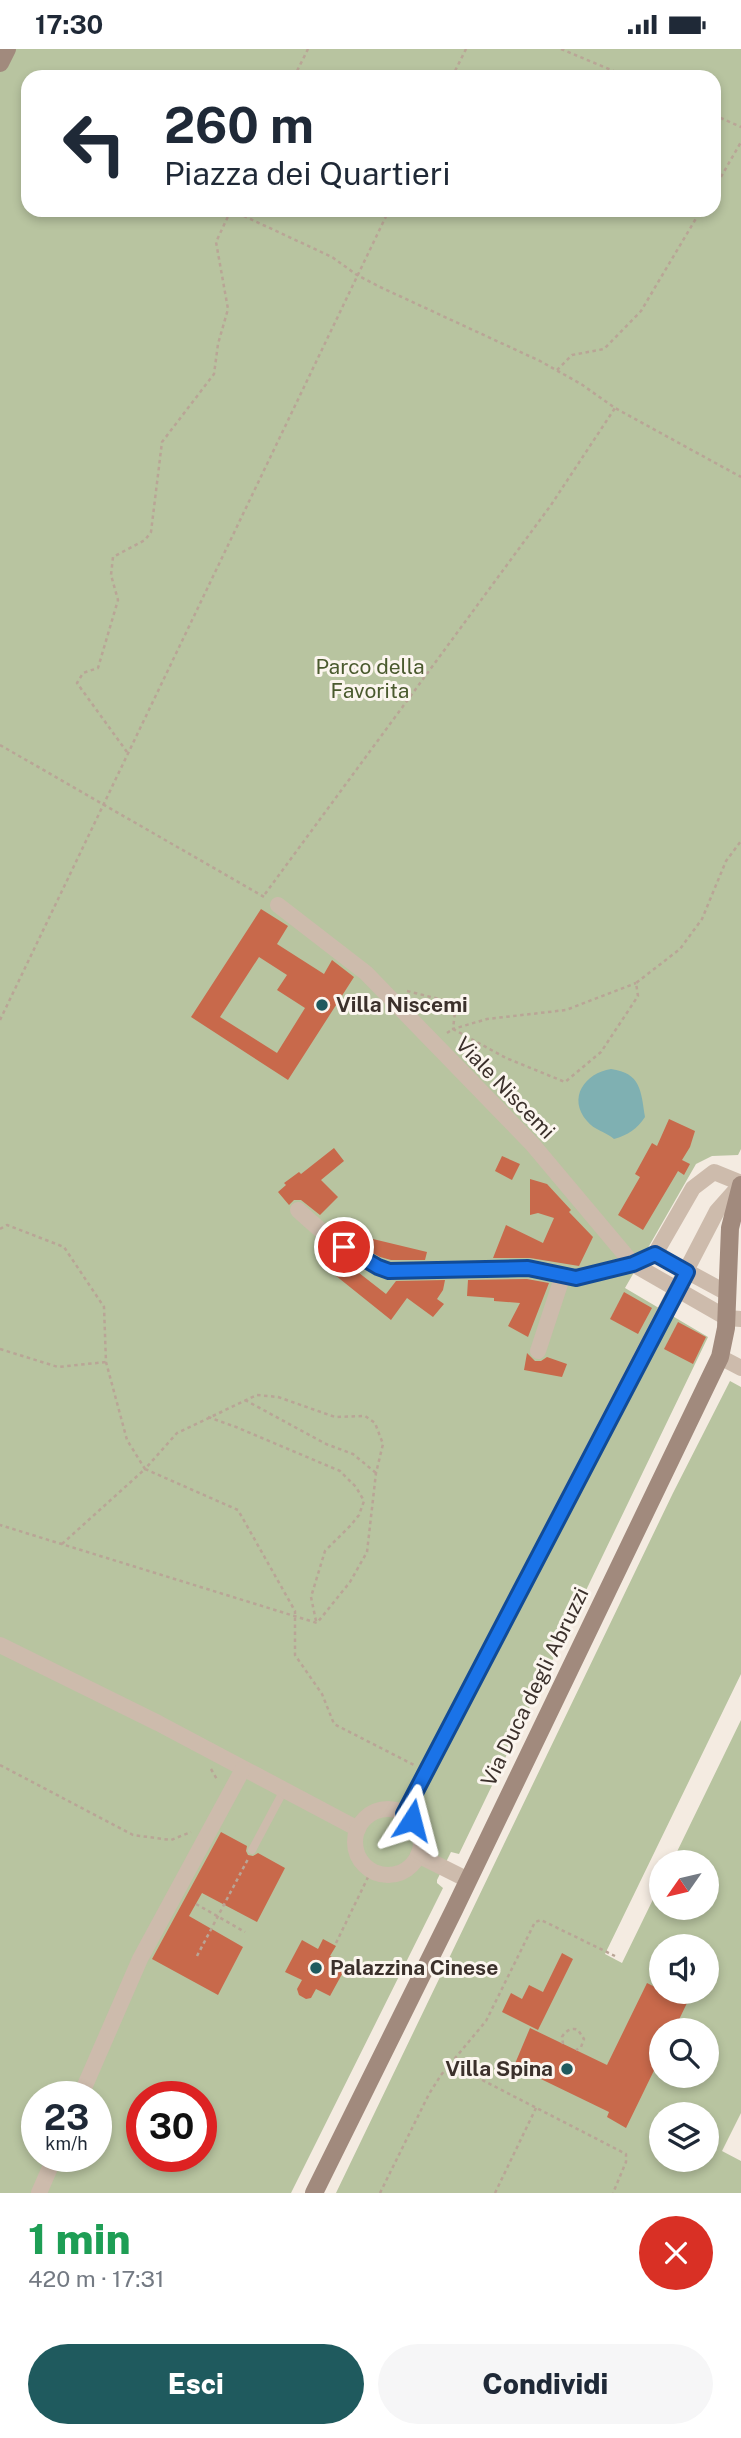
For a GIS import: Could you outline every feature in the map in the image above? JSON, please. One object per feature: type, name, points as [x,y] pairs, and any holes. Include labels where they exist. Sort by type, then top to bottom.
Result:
[{"type":"street","points":[[0,63],[7,49]]},
{"type":"street","name":"Viale Niscemi","points":[[270,901],[366,973],[534,1145],[633,1264],[734,1318]]},
{"type":"street","points":[[299,1210],[327,1236],[389,1271],[528,1268],[576,1278],[633,1264],[655,1254],[693,1188],[714,1172],[741,1184],[717,1211],[404,1814]]},
{"type":"street","name":"Via Duca degli Abruzzi","points":[[314,2193],[720,1357],[734,1318],[727,1293],[730,1228],[741,1184]]},
{"type":"street","points":[[655,1254],[727,1293]]},
{"type":"street","points":[[538,1352],[563,1275]]},
{"type":"street","points":[[720,1357],[741,1368]]},
{"type":"street","points":[[0,1645],[146,1717],[358,1829]]},
{"type":"street","points":[[87,2081],[140,1959],[243,1769]]},
{"type":"street","points":[[383,1809],[404,1814],[417,1828],[420,1836],[418,1855],[413,1863],[398,1874],[371,1871],[358,1857],[355,1847],[358,1829],[364,1819],[383,1809]]},
{"type":"street","points":[[418,1855],[468,1880]]},
{"type":"street","points":[[38,2193],[48,2172]]},
{"type":"lane","points":[[252,1850],[284,1790]]},
{"type":"path","points":[[298,70],[308,49]]},
{"type":"path","points":[[456,70],[466,49]]},
{"type":"path","points":[[561,49],[611,70]]},
{"type":"path","points":[[721,118],[741,127]]},
{"type":"path","points":[[721,177],[741,142]]},
{"type":"path","points":[[128,753],[78,683],[83,673],[98,668],[118,600],[111,575],[113,557],[145,540],[151,532],[162,442],[214,374],[218,344],[228,309],[216,242],[228,217]]},
{"type":"path","points":[[246,217],[332,257],[357,275],[556,370],[615,408],[741,477]]},
{"type":"path","points":[[0,1020],[386,217]]},
{"type":"path","points":[[556,370],[572,355],[604,349],[629,325],[641,311],[697,217]]},
{"type":"path","points":[[0,745],[270,901],[544,516],[615,408]]},
{"type":"path","points":[[433,1044],[453,1029],[487,1019],[566,1010],[636,983],[680,949],[702,919],[726,861],[741,841]]},
{"type":"path","points":[[453,1029],[506,1058],[565,1082],[601,1052],[638,996],[636,983]]},
{"type":"path","points":[[397,988],[443,1000],[455,1012],[453,1029]]},
{"type":"path","points":[[0,1229],[7,1225],[64,1247],[104,1307],[106,1362],[127,1440],[145,1469],[238,1510],[295,1611],[295,1655],[322,1694],[334,1724],[427,1772]]},
{"type":"path","points":[[0,1349],[58,1367],[106,1362]]},
{"type":"path","points":[[62,1544],[145,1469],[177,1433],[245,1400],[257,1395],[278,1397],[335,1417],[365,1416],[375,1423],[383,1444],[376,1473],[367,1552],[349,1582],[317,1623]]},
{"type":"path","points":[[245,1400],[326,1444],[353,1454],[376,1473]]},
{"type":"path","points":[[208,1417],[340,1471],[356,1487],[364,1501],[359,1515],[325,1552],[311,1597],[317,1623]]},
{"type":"path","points":[[0,1525],[317,1623]]},
{"type":"path","points":[[0,1765],[132,1835],[171,1840],[193,1831]]},
{"type":"path","points":[[210,1767],[220,1784]]},
{"type":"path","points":[[197,1956],[252,1850]]},
{"type":"path","points":[[335,1943],[371,1871]]},
{"type":"path","points":[[196,1904],[245,1932]]},
{"type":"path","points":[[380,2193],[429,2094],[486,2021],[535,1922],[541,1920],[615,1956]]},
{"type":"path","points":[[563,2044],[564,2034],[576,2029],[584,2039],[581,2047],[576,2050]]},
{"type":"path","points":[[451,2064],[626,2154],[626,2162],[613,2193]]},
{"type":"path","points":[[495,2193],[536,2108]]},
{"type":"green space","name":"Parco della Favorita","points":[[0,49],[741,49],[741,1149],[738,1155],[712,1156],[696,1164],[625,1288],[708,1337],[459,1854],[451,1852],[437,1880],[443,1888],[291,2193],[0,2193]]},
{"type":"green space","points":[[730,1381],[741,1387],[741,1674],[656,1850],[649,1850],[649,1863],[605,1954],[622,1963],[649,1908],[649,1920],[719,1920],[719,1850],[678,1850],[741,1720],[741,2113],[722,2151],[741,2161],[741,2193],[336,2193],[673,1493]]},
{"type":"water","points":[[602,1071],[621,1071],[634,1079],[640,1091],[645,1117],[632,1131],[614,1139],[590,1124],[581,1112],[579,1104],[579,1095],[587,1081]]},
{"type":"building","name":"Villa Niscemi","points":[[261,909],[288,926],[277,944],[324,974],[332,960],[354,977],[288,1080],[191,1017]],"holes":[[[259,957],[287,975],[277,990],[305,1008],[277,1053],[220,1017]]]},
{"type":"building","points":[[669,1119],[695,1131],[682,1160],[690,1164],[684,1175],[678,1171],[643,1230],[618,1215],[640,1177],[635,1174],[652,1143],[657,1146]]},
{"type":"building","points":[[334,1148],[344,1161],[321,1180],[338,1197],[320,1215],[301,1200],[294,1200],[289,1205],[278,1192],[286,1185],[284,1183],[299,1172],[301,1174]]},
{"type":"building","points":[[502,1156],[520,1164],[512,1180],[495,1171]]},
{"type":"building","points":[[530,1179],[547,1184],[593,1237],[579,1266],[530,1258],[493,1258],[506,1225],[543,1243],[554,1218],[538,1213],[530,1215]]},
{"type":"building","points":[[373,1239],[427,1252],[425,1260],[391,1260],[380,1257],[367,1250]]},
{"type":"building","points":[[336,1255],[386,1294],[396,1281],[445,1280],[437,1299],[444,1304],[433,1317],[407,1298],[391,1320],[325,1267]]},
{"type":"building","points":[[527,1279],[549,1283],[528,1337],[508,1326],[520,1303],[467,1296],[468,1280]]},
{"type":"building","points":[[624,1292],[652,1308],[638,1334],[610,1319]]},
{"type":"building","points":[[678,1322],[706,1337],[693,1364],[664,1349]]},
{"type":"building","points":[[527,1353],[535,1361],[547,1357],[567,1364],[562,1377],[524,1370]]},
{"type":"building","points":[[221,1832],[247,1846],[248,1855],[258,1853],[285,1868],[257,1922],[202,1893],[189,1916],[243,1947],[218,1995],[152,1959]]},
{"type":"building","name":"Palazzina Cinese","points":[[323,1939],[336,1946],[330,1956],[347,1965],[330,1996],[316,1989],[311,1998],[306,1999],[299,1995],[297,1989],[302,1980],[285,1972],[302,1940],[318,1949]]},
{"type":"building","points":[[562,1953],[573,1959],[538,2030],[502,2012],[511,1993],[522,1999],[529,1985],[543,1992]]},
{"type":"building","points":[[647,1983],[649,2004],[687,2004],[680,2018],[649,2018],[649,2081],[626,2128],[607,2117],[609,2112],[514,2066],[530,2028],[607,2065]]},
{"type":"place","name":"Villa Niscemi","points":[[322,1005]]},
{"type":"place","name":"Palazzina Cinese","points":[[316,1968]]},
{"type":"place","name":"Villa Spina","points":[[567,2069]]},
{"type":"route","points":[[344,1247],[389,1271],[528,1268],[576,1278],[633,1264],[655,1254],[687,1272],[404,1814],[412,1820]]}]
